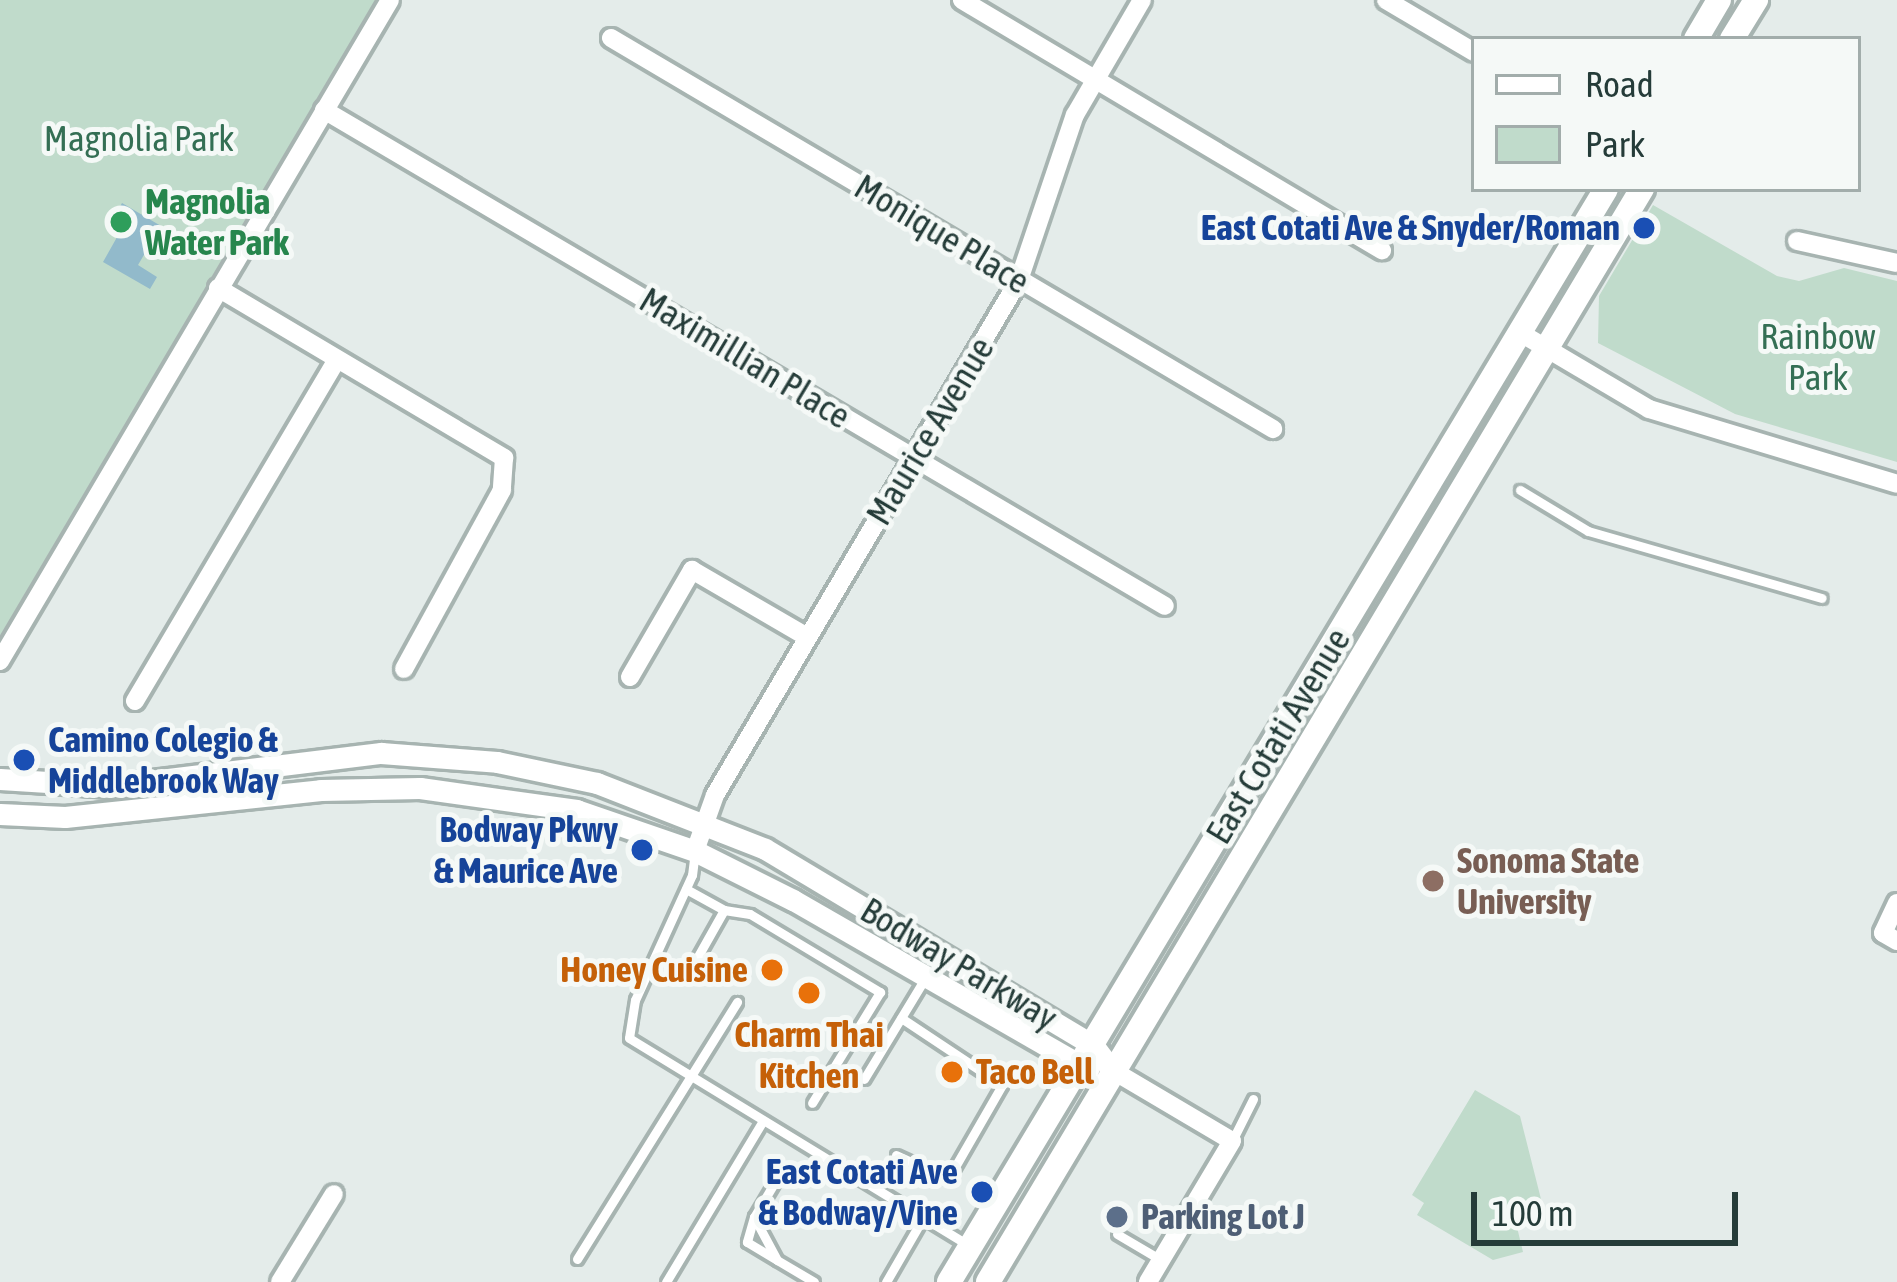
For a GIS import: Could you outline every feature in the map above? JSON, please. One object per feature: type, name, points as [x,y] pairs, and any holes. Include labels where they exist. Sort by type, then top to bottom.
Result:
[{"type":"main road","points":[[1698,36],[1719,0]]},
{"type":"main road","points":[[1734,36],[1756,0]]},
{"type":"main road","name":"East Cotati Avenue","points":[[949,1282],[1604,192]]},
{"type":"main road","name":"East Cotati Avenue","points":[[988,1282],[1640,192]]},
{"type":"street","points":[[0,661],[390,0]]},
{"type":"street","points":[[962,0],[1382,250]]},
{"type":"street","name":"Maurice Avenue","points":[[695,850],[704,820],[807,638],[1019,280],[1049,179],[1095,78],[1142,0]]},
{"type":"street","points":[[1386,0],[1471,50]]},
{"type":"street","name":"Monique Place","points":[[611,38],[1273,429]]},
{"type":"street","name":"Maximillian Place","points":[[324,110],[1166,606]]},
{"type":"street","points":[[1797,241],[1897,263]]},
{"type":"street","points":[[218,288],[504,458],[502,490],[404,669]]},
{"type":"street","points":[[1519,332],[1648,409],[1897,484]]},
{"type":"street","points":[[136,701],[337,359]]},
{"type":"street","points":[[630,677],[692,570],[807,638]]},
{"type":"street","name":"Bodway Parkway","points":[[0,779],[111,786],[381,753],[497,762],[597,783],[704,820],[1094,1045],[1112,1070]]},
{"type":"street","name":"Bodway Parkway","points":[[0,814],[65,818],[321,790],[420,788],[576,810],[695,850],[1077,1070],[1112,1070]]},
{"type":"street","points":[[1890,937],[1897,903]]},
{"type":"street","points":[[1112,1070],[1232,1141],[1148,1282]]},
{"type":"street","points":[[280,1282],[334,1194]]},
{"type":"lane","points":[[1520,490],[1588,531],[1822,598]]},
{"type":"lane","points":[[695,850],[686,889],[634,1000],[629,1038],[689,1079],[970,1246]]},
{"type":"lane","points":[[686,889],[724,910],[750,914],[875,984],[880,1000],[812,1103]]},
{"type":"lane","points":[[688,974],[724,910]]},
{"type":"lane","points":[[864,1079],[924,980]]},
{"type":"lane","points":[[577,1259],[737,1002]]},
{"type":"lane","points":[[896,1155],[948,1179],[1002,1084],[901,1018]]},
{"type":"lane","points":[[1232,1141],[1253,1100]]},
{"type":"lane","points":[[666,1282],[762,1122]]},
{"type":"lane","points":[[776,1180],[754,1217],[747,1242],[814,1282]]},
{"type":"lane","points":[[754,1217],[776,1260]]},
{"type":"lane","points":[[886,1282],[923,1218]]},
{"type":"lane","points":[[1117,1234],[1161,1260]]},
{"type":"green space","name":"Magnolia Park","points":[[0,0],[385,0],[0,649]]},
{"type":"green space","name":"Rainbow Park","points":[[1653,205],[1777,276],[1799,281],[1844,268],[1897,281],[1897,462],[1735,414],[1598,343],[1599,296]]},
{"type":"green space","points":[[1475,1090],[1520,1116],[1545,1215],[1516,1223],[1523,1252],[1493,1260],[1417,1215],[1424,1203],[1412,1195]]},
{"type":"water","points":[[122,203],[161,226],[138,265],[157,277],[150,289],[103,262],[125,223],[115,216]]},
{"type":"place","name":"Magnolia Water Park","points":[[121,222]]},
{"type":"place","name":"East Cotati Ave & Snyder/Roman","points":[[1644,228]]},
{"type":"place","name":"Camino Colegio & Middlebrook Way","points":[[24,760]]},
{"type":"place","name":"Bodway Pkwy & Maurice Ave","points":[[642,850]]},
{"type":"place","name":"Sonoma State University","points":[[1433,881]]},
{"type":"place","name":"Honey Cuisine","points":[[772,970]]},
{"type":"place","name":"Charm Thai Kitchen","points":[[809,993]]},
{"type":"place","name":"Taco Bell","points":[[952,1072]]},
{"type":"place","name":"East Cotati Ave & Bodway/Vine","points":[[982,1192]]},
{"type":"place","name":"Parking Lot J","points":[[1117,1217]]}]
